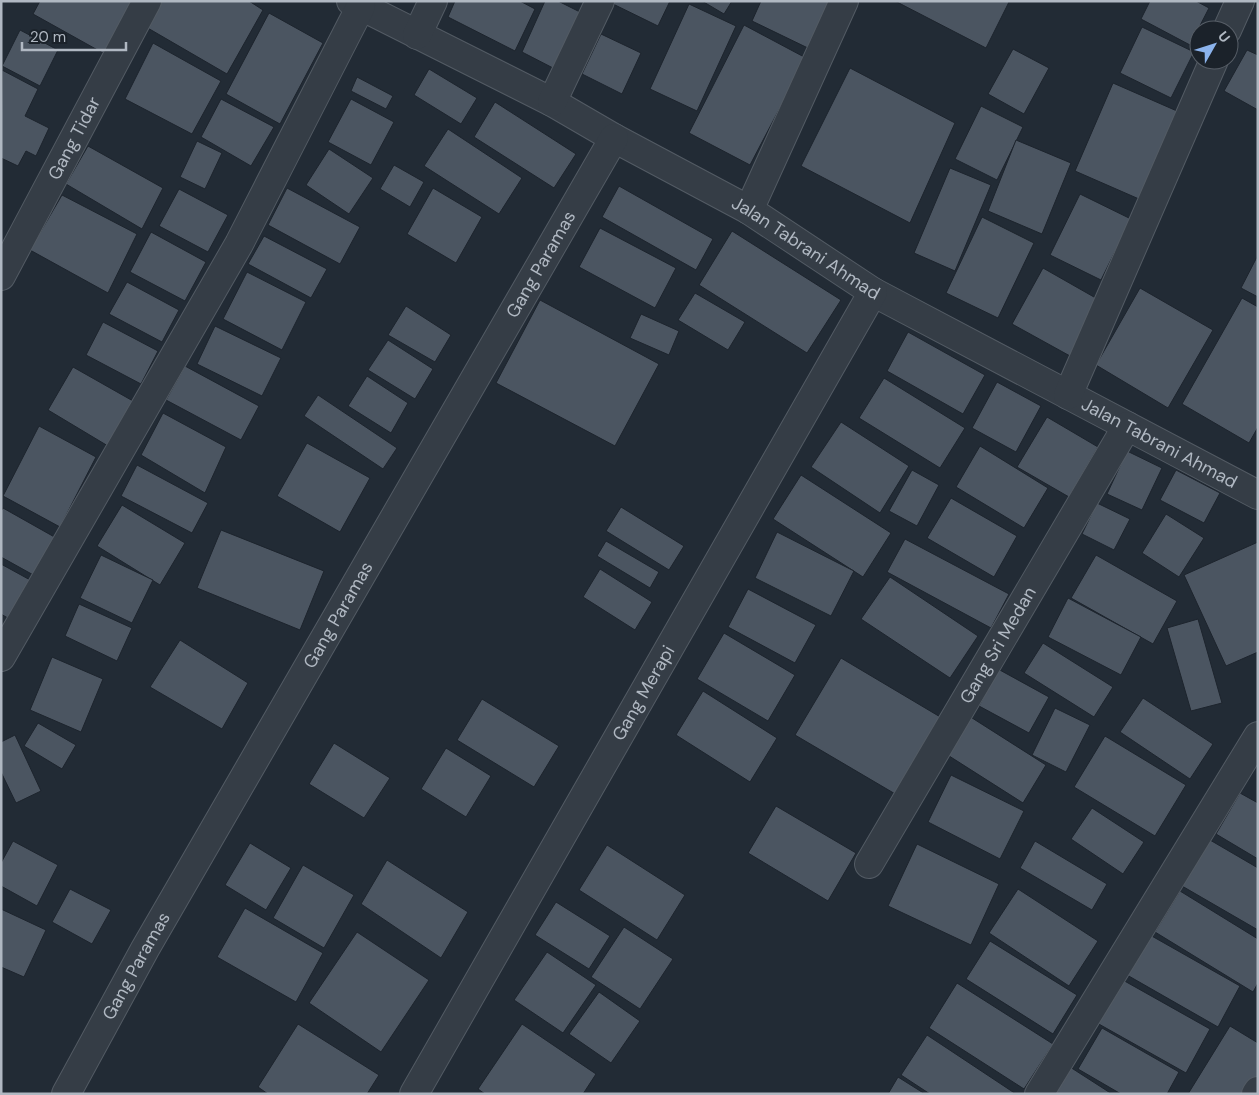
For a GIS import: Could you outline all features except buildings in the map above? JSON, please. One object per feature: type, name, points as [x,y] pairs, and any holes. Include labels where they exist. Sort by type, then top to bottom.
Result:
[{"type":"street","name":"Gang Tidar","points":[[1,276],[148,1]]},
{"type":"street","points":[[417,35],[433,1]]},
{"type":"street","points":[[552,102],[600,1]]},
{"type":"street","points":[[749,210],[844,1]]},
{"type":"street","points":[[1232,20],[1240,1]]},
{"type":"street","points":[[1,657],[239,244],[356,4]]},
{"type":"street","name":"Jalan Tabrani Ahmad","points":[[356,4],[552,102],[614,138],[749,210],[873,292],[1127,426],[1256,491]]},
{"type":"street","points":[[1068,395],[1210,70]]},
{"type":"street","name":"Gang Paramas","points":[[66,1094],[155,932],[614,138]]},
{"type":"street","name":"Gang Merapi","points":[[414,1094],[873,292]]},
{"type":"street","name":"Gang Sri Medan","points":[[870,864],[1127,426]]},
{"type":"street","points":[[1039,1094],[1258,736]]}]
